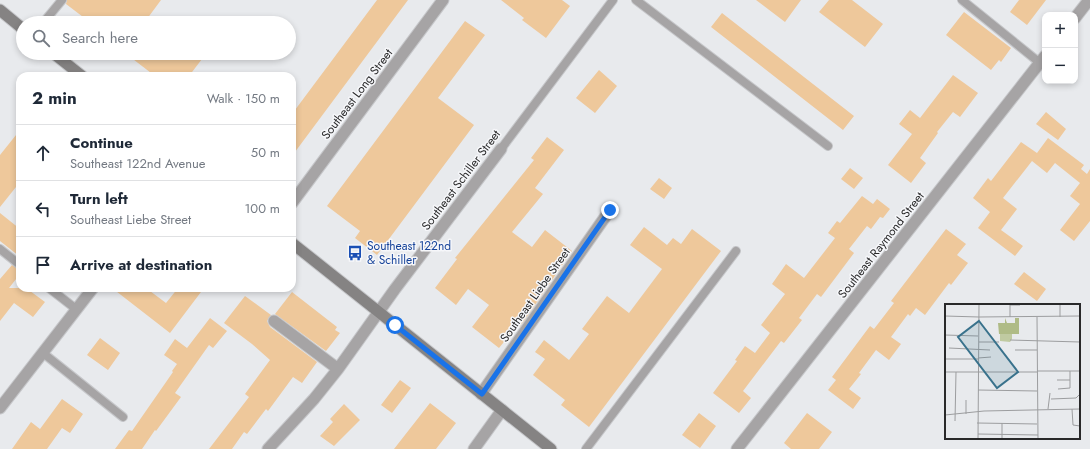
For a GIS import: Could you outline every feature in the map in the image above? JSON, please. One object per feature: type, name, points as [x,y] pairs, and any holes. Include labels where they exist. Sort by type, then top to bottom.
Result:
[{"type":"main road","points":[[0,10],[16,23]]},
{"type":"main road","points":[[62,60],[77,72]]},
{"type":"main road","points":[[296,246],[551,449]]},
{"type":"street","name":"Southeast Long Street","points":[[296,198],[444,0]]},
{"type":"street","points":[[1078,14],[1089,0]]},
{"type":"street","name":"Southeast Raymond Street","points":[[737,449],[1042,60]]},
{"type":"street","name":"Southeast Schiller Street","points":[[268,449],[338,369],[400,283],[501,149]]},
{"type":"street","name":"Southeast Liebe Street","points":[[482,394],[610,210]]},
{"type":"street","points":[[0,408],[90,292]]},
{"type":"street","points":[[274,321],[338,369]]},
{"type":"street","points":[[474,449],[502,410]]},
{"type":"lane","points":[[49,16],[62,0]]},
{"type":"lane","name":"Southeast Schiller Street","points":[[501,149],[613,0]]},
{"type":"lane","points":[[636,0],[828,146]]},
{"type":"lane","points":[[962,0],[1042,60]]},
{"type":"lane","points":[[0,249],[16,262]]},
{"type":"lane","points":[[586,449],[736,251]]},
{"type":"lane","points":[[54,292],[76,309]]},
{"type":"lane","points":[[42,353],[123,417]]},
{"type":"building","points":[[67,0],[161,0],[149,16],[82,16],[66,4]]},
{"type":"building","points":[[377,0],[408,0],[296,151],[296,109]]},
{"type":"building","points":[[501,0],[562,0],[570,6],[546,38],[522,20],[524,18]]},
{"type":"building","points":[[756,0],[801,0],[785,22]]},
{"type":"building","points":[[829,0],[852,0],[883,24],[865,47],[819,12]]},
{"type":"building","points":[[1019,0],[1046,0],[1027,25],[1010,12]]},
{"type":"building","points":[[964,12],[1011,48],[1001,62],[999,60],[991,70],[946,35]]},
{"type":"building","points":[[722,13],[854,116],[843,130],[711,27]]},
{"type":"building","points":[[465,21],[485,35],[438,98],[474,125],[377,255],[355,238],[360,231],[327,206]]},
{"type":"building","points":[[134,60],[201,60],[192,72],[150,72]]},
{"type":"building","points":[[599,70],[617,86],[595,113],[576,98]]},
{"type":"building","points":[[953,75],[978,93],[960,117],[953,112],[937,132],[938,133],[920,158],[926,163],[911,183],[888,165],[912,134],[899,124],[910,110],[920,118]]},
{"type":"building","points":[[1046,112],[1066,129],[1058,140],[1036,124]]},
{"type":"building","points":[[16,135],[16,187],[0,207],[0,155]]},
{"type":"building","points":[[547,137],[564,150],[535,188],[543,194],[512,232],[532,247],[545,230],[572,251],[524,321],[519,327],[517,326],[499,348],[472,327],[489,305],[468,289],[456,305],[435,288],[457,259],[455,258],[534,160],[531,158]]},
{"type":"building","points":[[1048,138],[1084,165],[1081,169],[1087,174],[1090,169],[1090,221],[1074,241],[1060,230],[1080,204],[1070,196],[1080,183],[1055,163],[1047,173],[1032,161],[1003,198],[1017,209],[1001,230],[1023,246],[1015,256],[978,228],[990,212],[973,198],[988,178],[991,181],[1021,142],[1037,153]]},
{"type":"building","points":[[850,168],[863,178],[854,189],[841,179]]},
{"type":"building","points":[[659,178],[672,188],[664,199],[650,189]]},
{"type":"building","points":[[862,196],[873,204],[877,199],[890,209],[883,218],[880,217],[871,229],[867,226],[849,249],[854,253],[821,297],[817,294],[799,318],[802,320],[784,343],[781,341],[743,391],[751,398],[739,413],[713,393],[737,361],[735,360],[745,346],[755,353],[770,333],[761,325],[785,294],[772,284],[786,264],[804,278],[835,238],[828,233],[837,221],[840,223]]},
{"type":"building","points":[[0,213],[16,226],[16,254],[0,241]]},
{"type":"building","points":[[644,227],[667,245],[673,238],[681,244],[692,229],[721,251],[589,427],[561,405],[565,400],[533,375],[545,359],[535,352],[544,340],[569,360],[589,334],[582,329],[607,296],[629,313],[662,269],[630,245]]},
{"type":"building","points":[[946,229],[966,244],[957,255],[968,263],[951,285],[949,283],[925,315],[916,308],[910,316],[908,314],[891,337],[901,344],[889,360],[876,350],[859,373],[861,374],[849,389],[861,398],[853,409],[828,390],[836,380],[832,377],[870,326],[874,329],[894,303],[891,301]]},
{"type":"building","points":[[12,265],[16,268],[16,279],[9,288],[16,288],[16,292],[31,292],[45,302],[33,317],[14,303],[0,321],[0,279]]},
{"type":"building","points":[[1024,272],[1046,289],[1037,301],[1014,284]]},
{"type":"building","points":[[117,292],[151,292],[166,303],[175,292],[201,292],[170,333]]},
{"type":"building","points":[[292,292],[337,327],[335,330],[340,333],[326,351],[275,314]]},
{"type":"building","points":[[245,296],[271,315],[267,321],[270,327],[317,362],[302,383],[293,377],[268,411],[266,409],[247,434],[244,432],[232,449],[209,449],[249,397],[245,394],[270,360],[224,323]]},
{"type":"building","points":[[210,318],[227,331],[213,348],[209,345],[175,393],[181,397],[142,449],[115,449],[129,430],[132,431],[173,372],[172,371],[177,364],[164,355],[175,339],[187,348]]},
{"type":"building","points":[[100,338],[120,353],[108,370],[87,355]]},
{"type":"building","points":[[400,380],[411,388],[392,413],[381,405]]},
{"type":"building","points":[[62,399],[83,414],[70,433],[62,428],[47,449],[12,449],[31,422],[40,429]]},
{"type":"building","points":[[430,403],[456,423],[436,449],[394,449]]},
{"type":"building","points":[[344,404],[360,420],[334,446],[320,436],[333,422],[330,419]]},
{"type":"building","points":[[699,413],[716,426],[700,448],[682,435]]},
{"type":"building","points":[[807,413],[832,432],[819,449],[791,449],[784,443]]},
{"type":"place","name":"Southeast 122nd & Schiller","points":[[355,253]]},
{"type":"route","points":[[395,325],[482,394],[610,210]]}]
